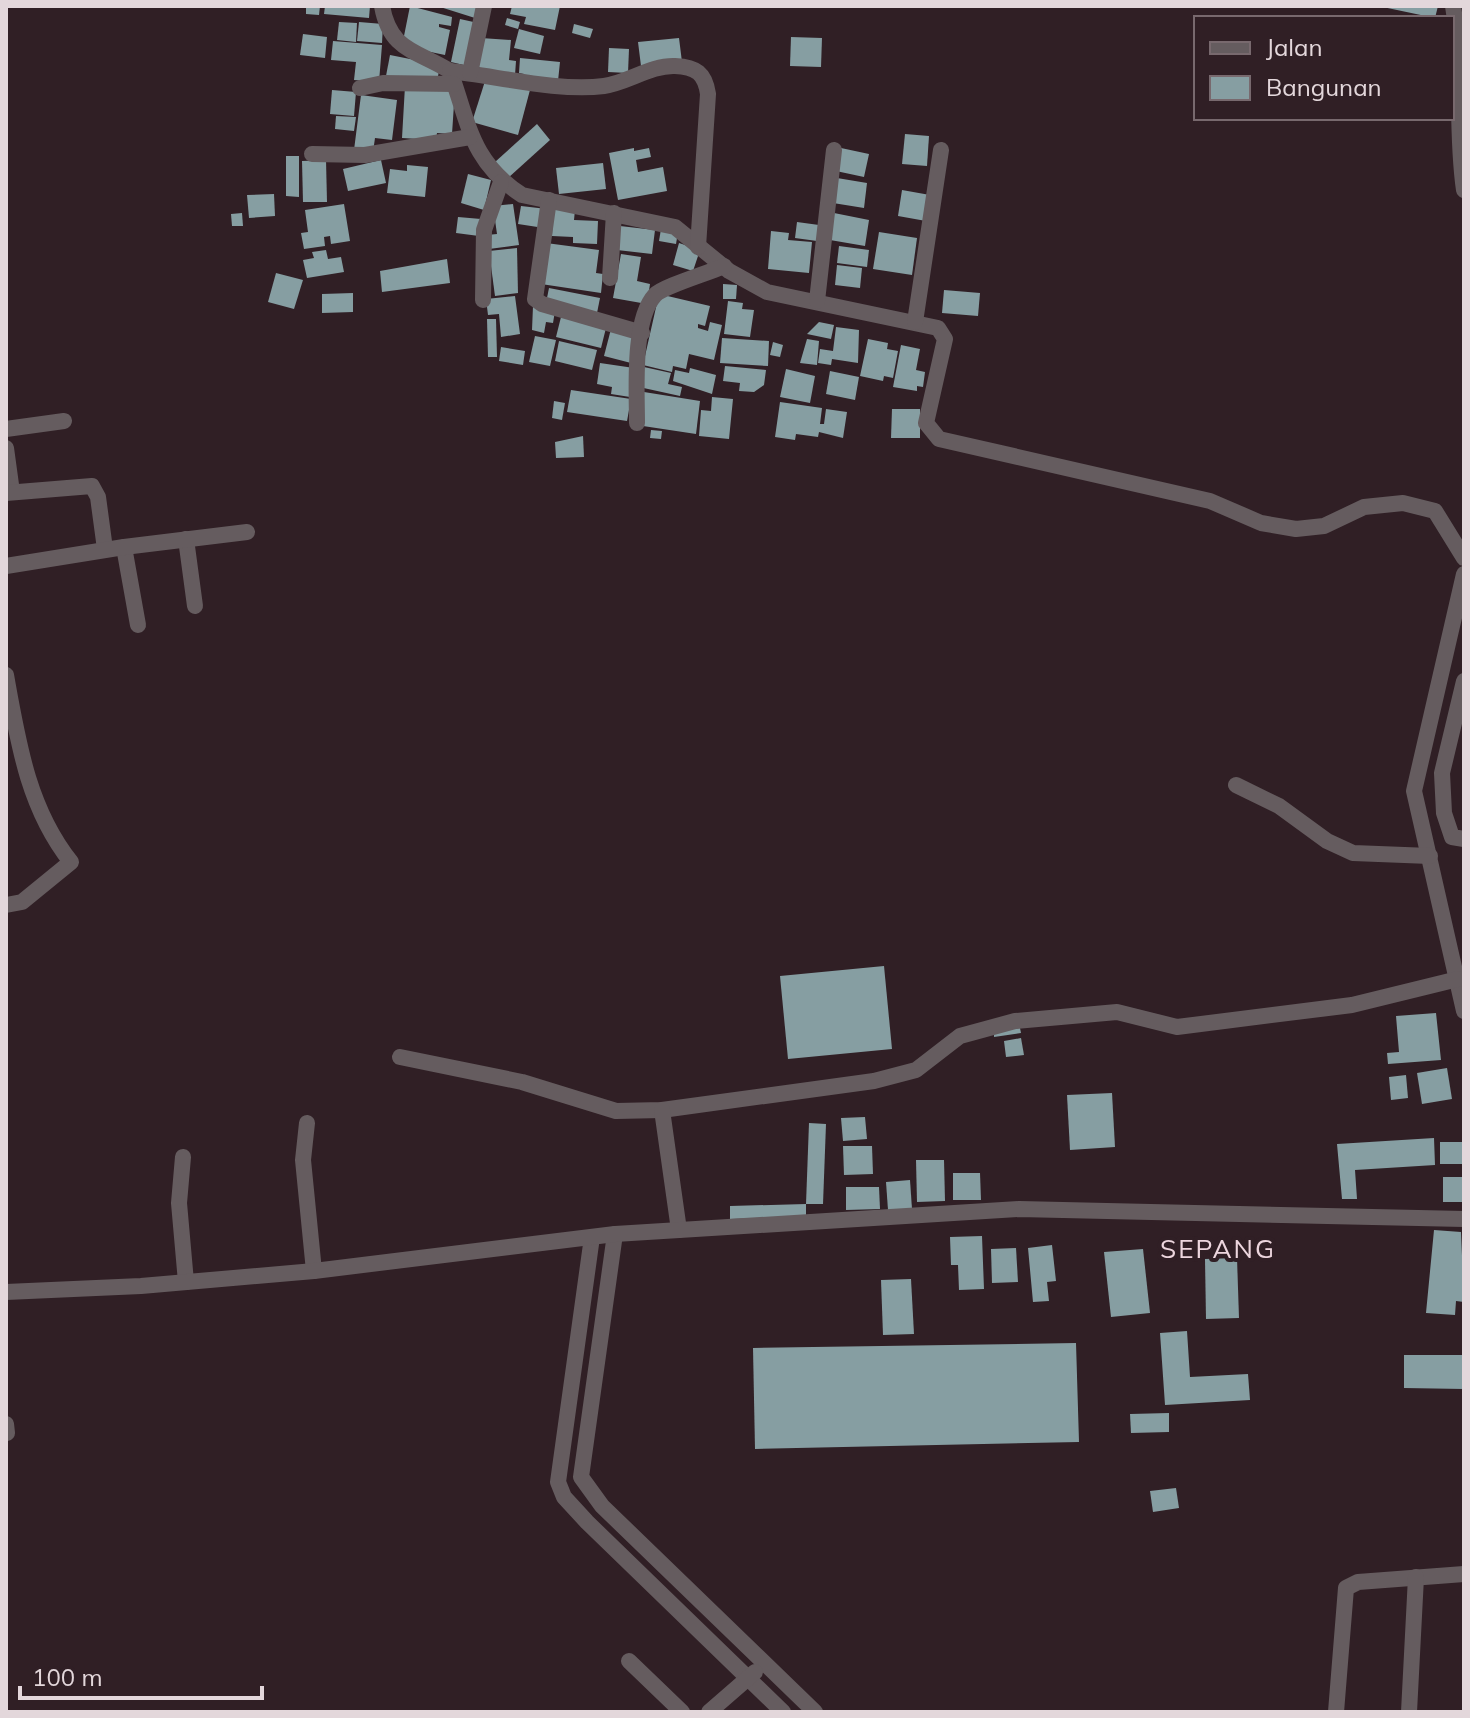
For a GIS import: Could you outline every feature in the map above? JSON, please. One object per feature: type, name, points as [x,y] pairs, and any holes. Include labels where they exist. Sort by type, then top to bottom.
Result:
[{"type":"street","points":[[382,6],[393,37],[400,45],[452,77],[470,137],[501,182],[522,195],[675,227],[686,232],[698,247],[724,266],[767,292],[938,328],[945,339],[926,423],[930,432],[939,439],[1210,501],[1261,523],[1296,529],[1324,526],[1364,507],[1403,503],[1435,511],[1464,558]]},
{"type":"street","points":[[470,73],[484,6]]},
{"type":"street","points":[[1453,6],[1460,58],[1464,190]]},
{"type":"street","points":[[360,88],[470,73],[572,86],[604,86],[662,67],[698,71],[704,76],[708,94],[698,247]]},
{"type":"street","points":[[312,154],[365,155],[470,137]]},
{"type":"street","points":[[817,301],[834,150]]},
{"type":"street","points":[[915,322],[941,150]]},
{"type":"street","points":[[483,300],[484,230],[501,182]]},
{"type":"street","points":[[549,200],[535,299],[542,304],[642,333]]},
{"type":"street","points":[[610,278],[614,213]]},
{"type":"street","points":[[637,423],[642,333],[645,313],[656,293],[724,266]]},
{"type":"street","points":[[6,429],[64,421]]},
{"type":"street","points":[[6,448],[9,493],[92,486],[98,497],[105,549]]},
{"type":"street","points":[[6,566],[105,549],[247,532]]},
{"type":"street","points":[[186,539],[195,606]]},
{"type":"street","points":[[124,547],[138,625]]},
{"type":"street","points":[[1464,574],[1452,638],[1438,675],[1414,778],[1416,802],[1464,1011]]},
{"type":"street","points":[[6,675],[32,796],[46,826],[71,862],[22,902],[6,905]]},
{"type":"street","points":[[1464,681],[1441,790],[1452,837],[1464,839]]},
{"type":"street","points":[[1236,785],[1279,806],[1327,841],[1353,853],[1430,856]]},
{"type":"street","points":[[400,1057],[522,1082],[616,1111],[662,1110],[874,1081],[916,1070],[960,1036],[1015,1021],[1117,1012],[1177,1027],[1352,1005],[1458,979]]},
{"type":"street","points":[[662,1110],[679,1230]]},
{"type":"street","points":[[307,1123],[303,1160],[314,1271]]},
{"type":"street","points":[[183,1157],[179,1203],[186,1282]]},
{"type":"street","points":[[6,1292],[314,1271],[615,1234],[1019,1209],[1464,1219]]},
{"type":"street","points":[[615,1234],[581,1477],[590,1493],[815,1712]]},
{"type":"street","points":[[592,1237],[558,1482],[564,1497],[783,1712]]},
{"type":"street","points":[[583,1307],[605,1308]]},
{"type":"street","points":[[564,1441],[586,1443]]},
{"type":"street","points":[[1336,1712],[1346,1588],[1358,1582],[1464,1574]]},
{"type":"street","points":[[1409,1712],[1416,1577]]},
{"type":"street","points":[[629,1661],[682,1712]]},
{"type":"street","points":[[709,1712],[764,1663]]},
{"type":"building","points":[[306,6],[320,6],[319,15],[306,14]]},
{"type":"building","points":[[325,6],[370,6],[369,18],[324,14]]},
{"type":"building","points":[[410,6],[452,17],[451,26],[439,24],[439,27],[450,30],[445,55],[402,46]]},
{"type":"building","points":[[437,6],[479,6],[475,18]]},
{"type":"building","points":[[512,6],[560,6],[555,30],[524,24],[526,17],[510,14]]},
{"type":"building","points":[[1378,6],[1438,6],[1436,16]]},
{"type":"building","points":[[507,18],[520,22],[518,29],[505,25]]},
{"type":"building","points":[[460,19],[478,23],[468,66],[451,62]]},
{"type":"building","points":[[339,22],[357,23],[356,42],[337,40]]},
{"type":"building","points":[[359,22],[383,24],[382,43],[357,41]]},
{"type":"building","points":[[574,24],[593,29],[590,38],[572,33]]},
{"type":"building","points":[[519,29],[544,36],[540,54],[514,48]]},
{"type":"building","points":[[303,34],[327,37],[325,58],[300,55]]},
{"type":"building","points":[[791,37],[822,38],[821,67],[790,66]]},
{"type":"building","points":[[481,38],[511,40],[509,60],[516,61],[515,75],[476,71]]},
{"type":"building","points":[[679,38],[682,62],[641,66],[638,42]]},
{"type":"building","points":[[333,41],[382,45],[379,82],[354,80],[356,62],[331,60]]},
{"type":"building","points":[[609,48],[629,49],[628,73],[608,72]]},
{"type":"building","points":[[390,55],[440,65],[437,82],[386,76]]},
{"type":"building","points":[[520,58],[560,62],[558,81],[524,78],[524,74],[519,73]]},
{"type":"building","points":[[486,78],[530,90],[518,135],[472,122]]},
{"type":"building","points":[[405,86],[455,89],[452,134],[437,133],[436,140],[402,138]]},
{"type":"building","points":[[332,90],[356,92],[354,116],[330,114]]},
{"type":"building","points":[[361,95],[397,100],[392,140],[375,138],[373,152],[354,150]]},
{"type":"building","points":[[336,116],[356,117],[354,131],[335,129]]},
{"type":"building","points":[[537,124],[550,140],[508,178],[495,162]]},
{"type":"building","points":[[905,134],[929,136],[927,166],[902,164]]},
{"type":"building","points":[[634,148],[634,151],[649,148],[651,157],[636,160],[638,172],[663,167],[667,191],[618,200],[609,153]]},
{"type":"building","points":[[841,148],[869,154],[864,177],[836,171]]},
{"type":"building","points":[[286,156],[299,156],[299,197],[286,196]]},
{"type":"building","points":[[326,160],[327,202],[303,202],[302,161]]},
{"type":"building","points":[[381,160],[386,183],[348,191],[343,169]]},
{"type":"building","points":[[603,163],[606,189],[559,194],[556,168]]},
{"type":"building","points":[[407,165],[428,167],[425,197],[387,193],[390,169],[407,171]]},
{"type":"building","points":[[468,174],[491,180],[484,210],[461,203]]},
{"type":"building","points":[[837,178],[867,183],[864,208],[833,203]]},
{"type":"building","points":[[902,190],[930,195],[926,221],[898,216]]},
{"type":"building","points":[[274,194],[275,216],[249,218],[247,195]]},
{"type":"building","points":[[344,204],[350,241],[331,244],[330,236],[324,237],[325,246],[304,249],[301,233],[308,232],[305,210]]},
{"type":"building","points":[[513,204],[519,245],[489,249],[487,235],[497,234],[493,206]]},
{"type":"building","points":[[521,206],[547,209],[544,228],[518,224]]},
{"type":"building","points":[[553,209],[575,210],[574,220],[598,221],[597,244],[573,243],[573,237],[552,236]]},
{"type":"building","points":[[242,213],[243,226],[232,226],[231,214]]},
{"type":"building","points":[[834,213],[869,220],[865,246],[830,240]]},
{"type":"building","points":[[458,217],[481,219],[479,236],[456,233]]},
{"type":"building","points":[[797,222],[819,225],[817,241],[795,238]]},
{"type":"building","points":[[620,226],[655,230],[652,254],[617,250]]},
{"type":"building","points":[[661,229],[678,232],[676,244],[659,241]]},
{"type":"building","points":[[771,231],[789,233],[788,240],[812,242],[809,273],[768,269]]},
{"type":"building","points":[[879,232],[917,238],[912,275],[873,269]]},
{"type":"building","points":[[546,243],[599,250],[596,273],[603,274],[601,293],[541,284]]},
{"type":"building","points":[[679,243],[700,250],[693,271],[673,265]]},
{"type":"building","points":[[839,246],[869,250],[867,267],[837,263]]},
{"type":"building","points":[[517,248],[518,293],[495,296],[489,251]]},
{"type":"building","points":[[326,250],[328,259],[341,257],[344,272],[307,278],[303,260],[314,258],[312,252]]},
{"type":"building","points":[[621,254],[641,257],[637,281],[650,284],[647,304],[613,298]]},
{"type":"building","points":[[447,259],[450,283],[382,292],[380,271]]},
{"type":"building","points":[[837,265],[862,268],[860,288],[835,285]]},
{"type":"building","points":[[276,273],[303,280],[294,309],[268,302]]},
{"type":"building","points":[[723,284],[737,285],[736,299],[723,299]]},
{"type":"building","points":[[549,288],[600,298],[597,313],[546,303]]},
{"type":"building","points":[[944,290],[980,293],[978,316],[942,313]]},
{"type":"building","points":[[353,293],[353,312],[322,313],[322,294]]},
{"type":"building","points":[[659,294],[710,306],[705,326],[698,324],[698,328],[708,331],[710,322],[722,325],[714,360],[689,354],[686,369],[673,366],[672,372],[643,365]]},
{"type":"building","points":[[515,296],[520,334],[501,337],[499,314],[488,315],[486,299]]},
{"type":"building","points":[[728,301],[743,303],[742,309],[754,310],[750,337],[724,334]]},
{"type":"building","points":[[533,306],[555,311],[553,323],[546,322],[544,333],[532,330]]},
{"type":"building","points":[[561,317],[606,328],[601,348],[556,337]]},
{"type":"building","points":[[487,319],[496,319],[497,357],[488,357]]},
{"type":"building","points":[[819,322],[834,325],[831,339],[807,334]]},
{"type":"building","points":[[836,327],[859,330],[858,363],[832,359],[831,365],[818,363],[820,349],[833,351]]},
{"type":"building","points":[[611,329],[638,337],[631,363],[604,356]]},
{"type":"building","points":[[535,336],[556,340],[550,366],[529,362]]},
{"type":"building","points":[[722,338],[769,341],[768,366],[720,363]]},
{"type":"building","points":[[807,339],[819,341],[817,365],[800,363]]},
{"type":"building","points":[[868,339],[888,343],[887,349],[898,351],[893,378],[884,376],[883,381],[860,376]]},
{"type":"building","points":[[559,341],[597,350],[592,370],[555,361]]},
{"type":"building","points":[[773,342],[783,345],[780,357],[770,355]]},
{"type":"building","points":[[901,345],[920,349],[916,370],[925,372],[923,387],[917,386],[917,391],[893,387]]},
{"type":"building","points":[[501,347],[525,351],[523,365],[499,361]]},
{"type":"building","points":[[600,363],[634,368],[630,397],[611,394],[612,387],[597,384]]},
{"type":"building","points":[[725,366],[766,370],[764,385],[754,392],[739,391],[740,383],[723,381]]},
{"type":"building","points":[[644,367],[671,373],[668,384],[682,387],[680,396],[639,387]]},
{"type":"building","points":[[690,368],[716,375],[712,394],[673,381],[675,370],[689,373]]},
{"type":"building","points":[[786,369],[815,376],[810,403],[780,397]]},
{"type":"building","points":[[830,371],[859,377],[855,400],[826,394]]},
{"type":"building","points":[[571,390],[631,399],[627,421],[567,412]]},
{"type":"building","points":[[644,392],[700,401],[696,434],[643,426]]},
{"type":"building","points":[[712,397],[733,399],[729,439],[699,436],[701,410],[711,411]]},
{"type":"building","points":[[554,401],[565,403],[562,420],[552,418]]},
{"type":"building","points":[[780,402],[822,408],[820,424],[824,424],[826,409],[847,412],[843,438],[819,432],[818,437],[796,434],[795,440],[775,437]]},
{"type":"building","points":[[892,409],[920,409],[920,438],[891,438]]},
{"type":"building","points":[[651,430],[662,431],[661,439],[650,438]]},
{"type":"building","points":[[583,436],[584,457],[556,458],[555,442]]},
{"type":"building","points":[[884,966],[892,1049],[788,1059],[780,976]]},
{"type":"building","points":[[1436,1013],[1441,1060],[1388,1064],[1387,1053],[1399,1052],[1396,1016]]},
{"type":"building","points":[[1020,1028],[1021,1033],[994,1037],[994,1032]]},
{"type":"building","points":[[1021,1038],[1024,1055],[1006,1057],[1004,1041]]},
{"type":"building","points":[[1447,1068],[1452,1099],[1422,1104],[1417,1073]]},
{"type":"building","points":[[1406,1075],[1408,1098],[1391,1100],[1389,1077]]},
{"type":"building","points":[[1112,1093],[1115,1147],[1070,1150],[1067,1095]]},
{"type":"building","points":[[865,1117],[867,1139],[843,1141],[841,1118]]},
{"type":"building","points":[[809,1123],[826,1124],[823,1204],[806,1204]]},
{"type":"building","points":[[1434,1138],[1435,1165],[1355,1170],[1357,1199],[1342,1199],[1337,1144]]},
{"type":"building","points":[[1440,1142],[1464,1142],[1464,1164],[1440,1164]]},
{"type":"building","points":[[843,1146],[872,1146],[873,1174],[844,1175]]},
{"type":"building","points":[[916,1160],[944,1160],[945,1201],[917,1202]]},
{"type":"building","points":[[953,1173],[980,1173],[981,1200],[953,1200]]},
{"type":"building","points":[[1443,1177],[1464,1177],[1464,1202],[1443,1202]]},
{"type":"building","points":[[910,1180],[912,1209],[888,1210],[886,1182]]},
{"type":"building","points":[[846,1187],[879,1187],[880,1209],[846,1210]]},
{"type":"building","points":[[806,1204],[806,1217],[730,1219],[730,1206]]},
{"type":"building","points":[[1434,1230],[1461,1232],[1464,1302],[1456,1301],[1455,1315],[1426,1313]]},
{"type":"building","points":[[982,1236],[984,1289],[959,1290],[958,1265],[951,1265],[950,1237]]},
{"type":"building","points":[[1052,1245],[1056,1281],[1047,1282],[1049,1301],[1033,1302],[1028,1248]]},
{"type":"building","points":[[1016,1248],[1018,1282],[992,1283],[991,1249]]},
{"type":"building","points":[[1143,1249],[1150,1313],[1111,1317],[1104,1252]]},
{"type":"building","points":[[1237,1258],[1239,1318],[1206,1319],[1205,1259]]},
{"type":"building","points":[[911,1279],[914,1334],[883,1335],[881,1280]]},
{"type":"building","points":[[1187,1331],[1190,1377],[1248,1374],[1250,1400],[1165,1405],[1160,1333]]},
{"type":"building","points":[[1076,1343],[1079,1442],[755,1449],[753,1348]]},
{"type":"building","points":[[1404,1355],[1464,1355],[1464,1389],[1404,1388]]},
{"type":"building","points":[[1169,1413],[1169,1432],[1131,1433],[1130,1414]]},
{"type":"building","points":[[1176,1488],[1179,1508],[1153,1512],[1150,1491]]},
{"type":"district","name":"SEPANG","points":[[1218,1249]]}]
